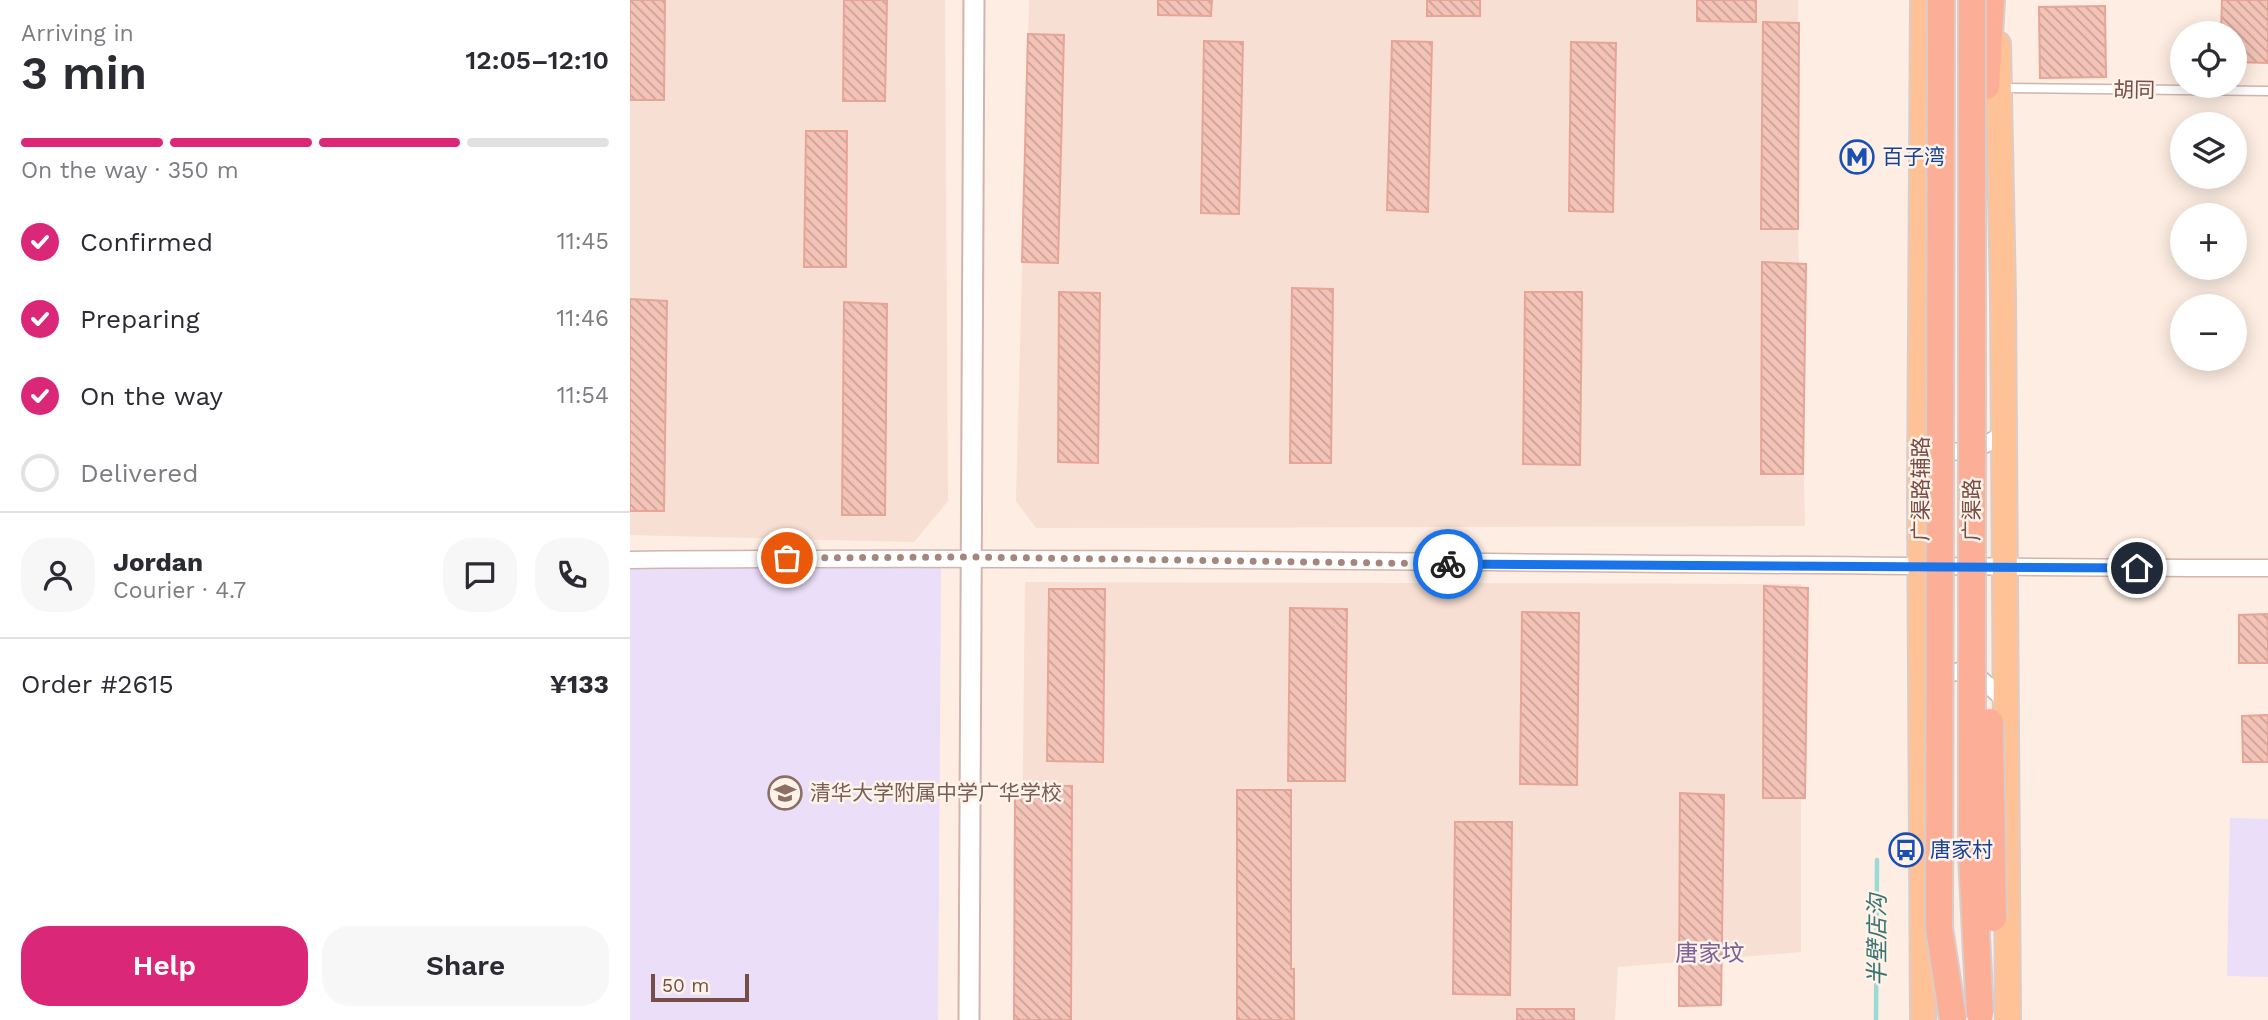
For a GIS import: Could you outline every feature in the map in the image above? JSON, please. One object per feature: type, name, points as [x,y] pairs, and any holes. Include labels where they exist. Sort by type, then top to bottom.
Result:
[{"type":"highway","points":[[1941,0],[1939,929],[1967,1018]]},
{"type":"highway","name":"广渠路","points":[[1956,0],[1967,1018]]},
{"type":"highway","name":"广渠路","points":[[1967,1018],[1972,856],[1972,0]]},
{"type":"highway","points":[[1967,1018],[1993,930],[1993,0]]},
{"type":"main road","name":"广渠路辅路","points":[[1923,0],[1923,1020]]},
{"type":"main road","name":"广渠路","points":[[1993,87],[2004,433],[2008,1020]]},
{"type":"street","points":[[969,1020],[974,0]]},
{"type":"street","points":[[1921,428],[1932,443],[1948,452],[1979,450],[2004,433]]},
{"type":"street","points":[[630,560],[970,557],[1921,568],[2268,568]]},
{"type":"street","points":[[1922,702],[1945,675],[1963,670],[1982,680],[2006,701]]},
{"type":"lane","name":"胡同","points":[[1993,87],[2268,91]]},
{"type":"shaded area","points":[[630,0],[945,0],[948,501],[914,542],[630,535]]},
{"type":"shaded area","points":[[1029,0],[1798,0],[1798,229],[1805,526],[1036,528],[1016,501]]},
{"type":"shaded area","name":"清华大学附属中学广华学校","points":[[630,565],[941,567],[938,1020],[630,1020]]},
{"type":"shaded area","points":[[1025,582],[1801,584],[1801,952],[1618,967],[1615,1020],[1020,1020]]},
{"type":"shaded area","points":[[2230,818],[2268,819],[2268,977],[2227,976]]},
{"type":"building","points":[[630,0],[665,0],[664,100],[630,100]]},
{"type":"building","points":[[844,0],[887,0],[885,101],[843,101]]},
{"type":"building","points":[[1158,0],[1212,0],[1211,16],[1158,15]]},
{"type":"building","points":[[1427,0],[1480,0],[1480,16],[1427,16]]},
{"type":"building","points":[[1697,0],[1756,0],[1756,22],[1697,21]]},
{"type":"building","points":[[2222,0],[2268,0],[2268,63],[2247,62],[2247,21],[2221,21]]},
{"type":"building","points":[[2105,6],[2106,77],[2040,78],[2039,7]]},
{"type":"building","points":[[1763,22],[1799,23],[1798,229],[1761,229]]},
{"type":"building","points":[[1028,34],[1064,35],[1058,263],[1022,262]]},
{"type":"building","points":[[1204,41],[1243,42],[1239,214],[1201,213]]},
{"type":"building","points":[[1392,41],[1432,42],[1428,212],[1387,210]]},
{"type":"building","points":[[1571,42],[1616,43],[1613,212],[1569,211]]},
{"type":"building","points":[[806,131],[847,131],[846,267],[804,267]]},
{"type":"building","points":[[1762,262],[1806,264],[1803,474],[1761,474]]},
{"type":"building","points":[[1292,288],[1333,289],[1331,463],[1290,463]]},
{"type":"building","points":[[1059,292],[1100,293],[1098,463],[1058,462]]},
{"type":"building","points":[[1525,292],[1582,292],[1580,465],[1523,464]]},
{"type":"building","points":[[630,299],[667,301],[664,511],[630,511]]},
{"type":"building","points":[[844,302],[887,304],[885,515],[842,515]]},
{"type":"building","points":[[1764,586],[1808,588],[1805,798],[1763,798]]},
{"type":"building","points":[[1049,589],[1105,589],[1103,762],[1047,761]]},
{"type":"building","points":[[1290,608],[1347,609],[1345,781],[1288,781]]},
{"type":"building","points":[[1522,612],[1579,613],[1577,785],[1520,784]]},
{"type":"building","points":[[2268,614],[2268,663],[2239,663],[2239,615]]},
{"type":"building","points":[[2268,715],[2268,762],[2243,762],[2242,716]]},
{"type":"building","points":[[1015,785],[1072,786],[1071,1020],[1014,1020]]},
{"type":"building","points":[[1237,790],[1291,790],[1291,969],[1294,969],[1294,1020],[1237,1020]]},
{"type":"building","points":[[1680,793],[1724,795],[1721,1005],[1679,1006]]},
{"type":"building","points":[[1455,822],[1512,822],[1510,995],[1453,994]]},
{"type":"building","points":[[1517,1009],[1574,1009],[1574,1020],[1517,1020]]},
{"type":"waterway","name":"半壁店沟","points":[[1876,1020],[1877,860]]},
{"type":"way so far","points":[[787,558],[970,557],[1448,564]]},
{"type":"place","name":"百子湾","points":[[1857,157]]},
{"type":"place","name":"清华大学附属中学广华学校","points":[[785,793]]},
{"type":"place","name":"唐家村","points":[[1906,850]]},
{"type":"district","name":"唐家坟","points":[[1710,953]]},
{"type":"route","points":[[1448,564],[2137,568]]}]
